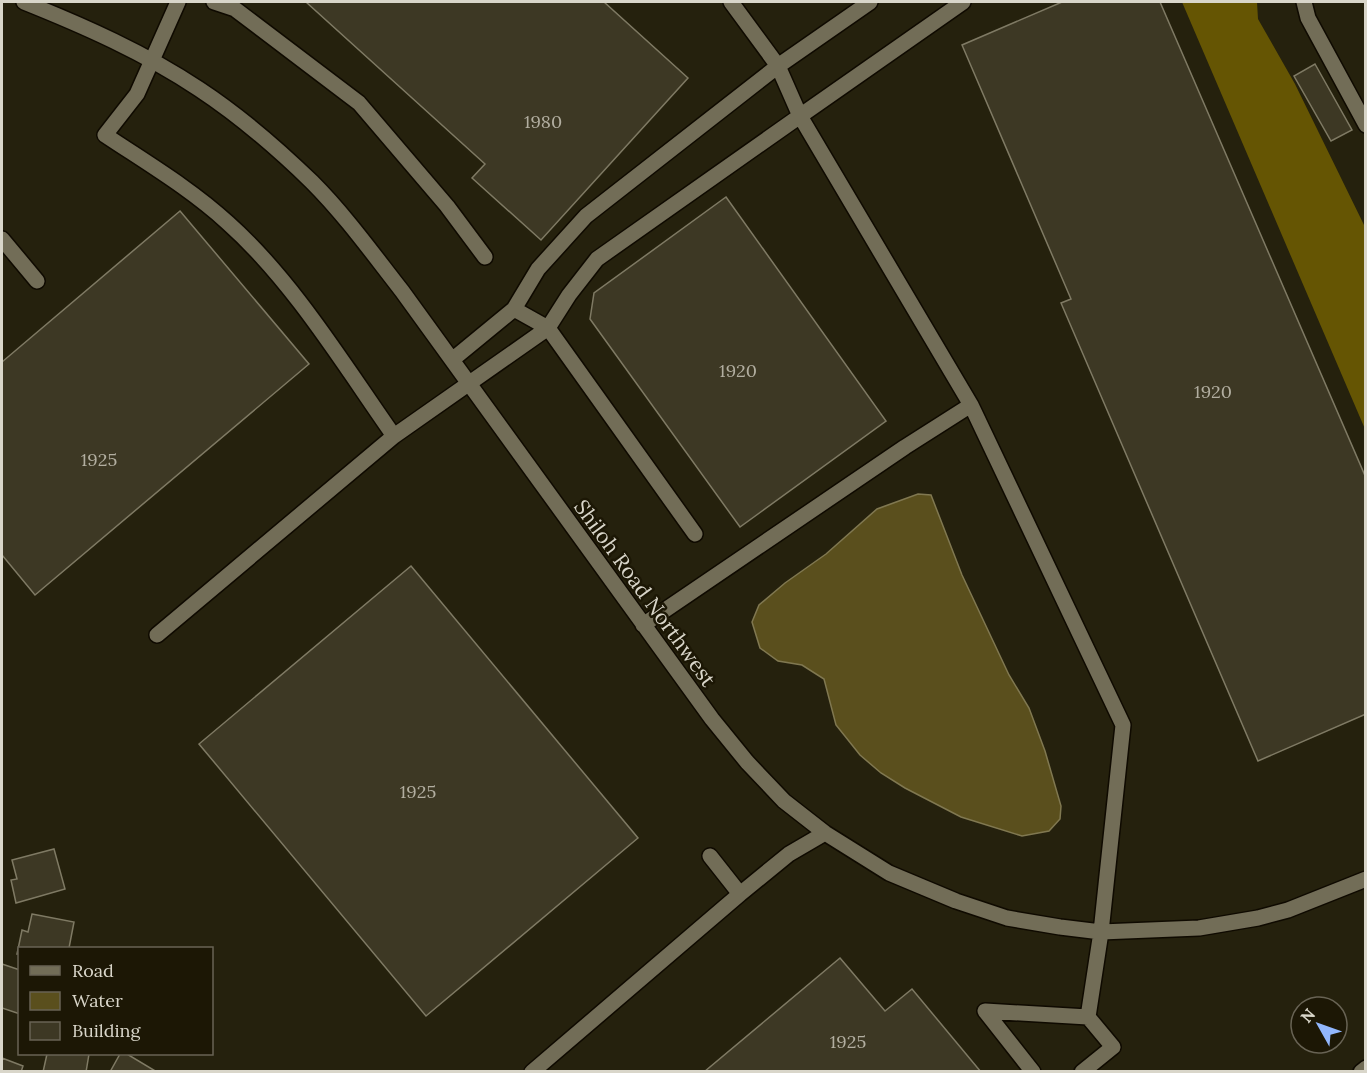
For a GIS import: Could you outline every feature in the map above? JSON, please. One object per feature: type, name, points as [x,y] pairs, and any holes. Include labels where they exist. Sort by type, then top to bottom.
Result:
[{"type":"street","name":"Shiloh Road Northwest","points":[[24,2],[107,37],[199,88],[268,141],[313,184],[356,231],[712,719],[783,801],[825,833],[889,873],[956,901],[1007,918],[1101,932],[1199,928],[1258,918],[1308,902],[1365,879]]},
{"type":"street","points":[[178,2],[137,94],[105,135],[197,198],[229,224],[270,266],[300,304],[394,436]]},
{"type":"street","points":[[214,2],[235,9],[359,103],[447,206],[485,257]]},
{"type":"street","points":[[731,2],[778,66],[800,116],[971,405],[1124,726],[1101,932],[1088,1017]]},
{"type":"street","points":[[452,360],[514,309],[538,269],[586,216],[778,66],[870,2]]},
{"type":"street","points":[[157,635],[394,436],[470,385],[548,328],[569,295],[597,259],[963,2]]},
{"type":"street","points":[[1304,2],[1308,18],[1365,125]]},
{"type":"street","points":[[2,239],[37,281]]},
{"type":"street","points":[[514,309],[548,328],[695,534]]},
{"type":"street","points":[[643,625],[904,447],[971,405]]},
{"type":"street","points":[[532,1071],[789,854],[825,833]]},
{"type":"street","points":[[710,856],[740,894]]},
{"type":"street","points":[[1033,1071],[985,1011],[1088,1017],[1113,1047],[1082,1071]]},
{"type":"street","points":[[1361,1071],[1365,1068]]},
{"type":"shaded area","points":[[1182,2],[1257,2],[1258,19],[1295,84],[1365,227],[1365,429]]},
{"type":"water","points":[[918,494],[931,495],[962,575],[1009,675],[1029,708],[1045,751],[1061,806],[1060,819],[1049,831],[1022,836],[961,817],[881,773],[860,755],[836,725],[824,679],[802,665],[778,661],[760,648],[752,622],[759,605],[826,554],[877,509]]},
{"type":"building","points":[[306,2],[604,2],[688,78],[541,240],[472,178],[485,164]]},
{"type":"building","points":[[1062,2],[1160,2],[1366,478],[1366,714],[1258,761],[1061,303],[1071,299],[962,45]]},
{"type":"building","points":[[1315,64],[1352,130],[1331,141],[1294,76]]},
{"type":"building","points":[[726,197],[886,421],[740,527],[590,319],[594,293]]},
{"type":"building","points":[[180,211],[309,364],[35,595],[2,555],[2,362]]},
{"type":"building","points":[[411,566],[638,838],[426,1016],[199,744]]},
{"type":"building","points":[[54,849],[65,889],[16,903],[11,880],[17,879],[12,860]]},
{"type":"building","points":[[32,914],[74,922],[69,947],[18,947],[22,930],[28,932]]},
{"type":"building","points":[[840,958],[885,1011],[912,989],[981,1072],[704,1072]]},
{"type":"building","points":[[2,964],[18,969],[18,1013],[2,1008]]},
{"type":"building","points":[[47,1055],[89,1055],[86,1072],[43,1072]]},
{"type":"building","points":[[119,1055],[129,1055],[157,1072],[110,1072]]},
{"type":"building","points":[[2,1058],[23,1066],[21,1072],[2,1072]]}]
